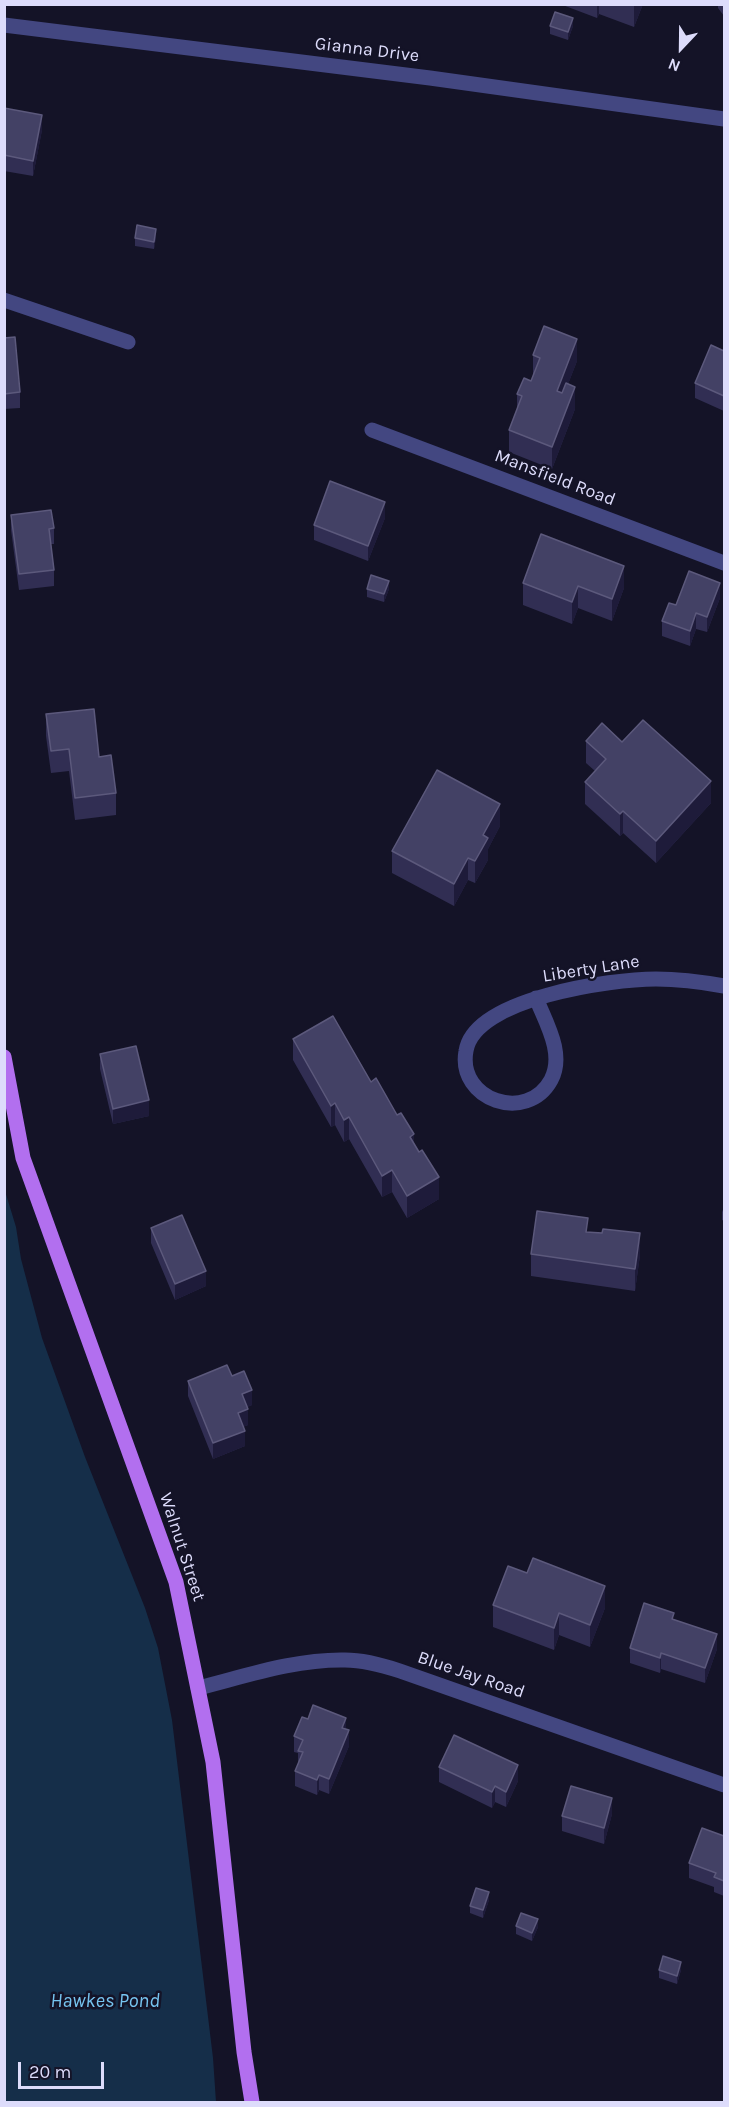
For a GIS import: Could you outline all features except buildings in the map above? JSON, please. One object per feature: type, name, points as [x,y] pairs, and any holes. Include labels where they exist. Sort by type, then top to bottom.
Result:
[{"type":"main road","name":"Walnut Street","points":[[4,1057],[23,1158],[176,1582],[213,1762],[244,2052],[252,2103]]},
{"type":"street","name":"Gianna Drive","points":[[4,25],[430,78],[724,119]]},
{"type":"street","points":[[4,300],[128,342]]},
{"type":"street","name":"Mansfield Road","points":[[372,430],[724,563]]},
{"type":"street","name":"Liberty Lane","points":[[536,998],[554,1044],[556,1059],[554,1073],[547,1087],[536,1097],[522,1103],[507,1104],[492,1100],[480,1092],[470,1080],[465,1051],[470,1037],[479,1025],[492,1017],[536,998],[607,983],[656,979],[704,982],[724,986]]},
{"type":"street","name":"Blue Jay Road","points":[[198,1688],[305,1663],[363,1661],[400,1671],[724,1785]]},
{"type":"water","name":"Hawkes Pond","points":[[5,1191],[16,1227],[21,1259],[42,1338],[85,1457],[145,1608],[158,1648],[172,1720],[213,2058],[216,2102],[5,2102]]}]
